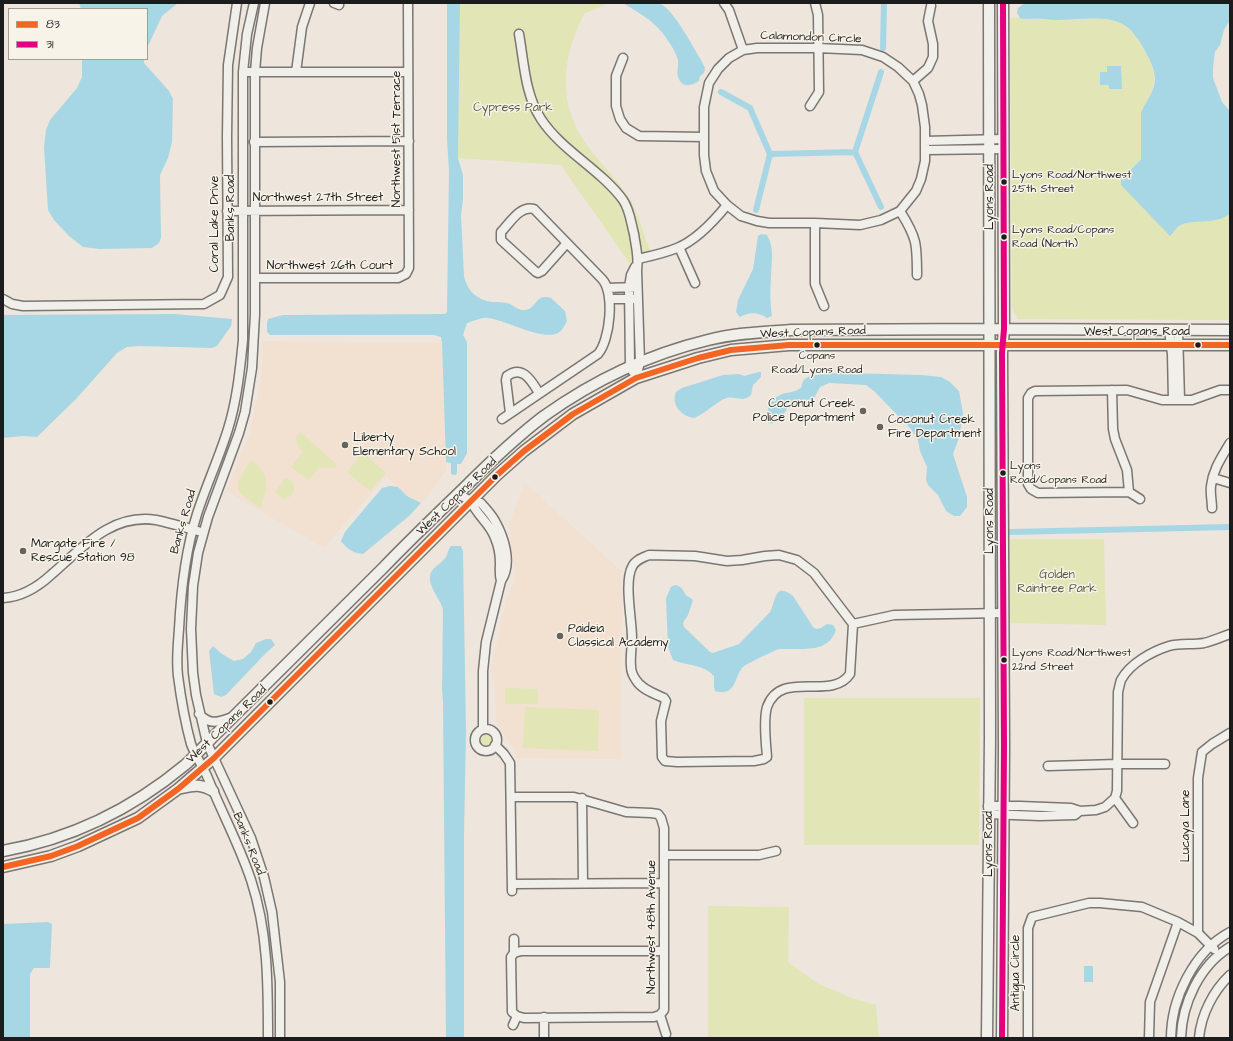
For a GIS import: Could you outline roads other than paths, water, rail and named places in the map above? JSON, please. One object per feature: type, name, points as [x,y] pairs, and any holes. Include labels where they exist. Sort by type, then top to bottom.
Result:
[{"type":"main road","name":"Lyons Road","points":[[987,1038],[990,613],[989,3]]},
{"type":"main road","name":"Lyons Road","points":[[1002,1038],[1004,613],[1002,344],[1004,329],[1003,3]]},
{"type":"main road","name":"West Copans Road","points":[[3,851],[24,847],[71,833],[129,804],[162,783],[186,764],[207,744],[458,494],[514,441],[544,416],[571,398],[600,381],[635,364],[663,353],[710,339],[761,332],[803,330],[989,329],[1230,330]]},
{"type":"main road","name":"West Copans Road","points":[[3,867],[51,856],[78,846],[138,818],[178,789],[214,758],[497,475],[524,451],[578,410],[636,378],[698,358],[731,350],[810,344],[1230,345]]},
{"type":"main road","points":[[178,789],[198,785],[207,787],[212,791]]},
{"type":"street","name":"Coral Lake Drive","points":[[3,299],[12,304],[23,306],[204,304],[220,295],[228,277],[228,65],[237,3]]},
{"type":"street","name":"Banks Road","points":[[254,3],[246,34],[243,72],[243,340],[238,384],[228,428],[193,530],[187,554],[181,590],[178,674],[182,702],[195,754],[203,768],[212,791],[235,839],[260,913],[267,970],[268,1038]]},
{"type":"street","name":"Banks Road","points":[[265,3],[256,48],[255,72],[255,278],[252,368],[248,397],[236,440],[213,503],[198,553],[193,586],[191,629],[193,674],[199,714],[207,744],[251,838],[264,877],[272,912],[279,971],[280,1038]]},
{"type":"street","points":[[296,72],[302,27],[310,3]]},
{"type":"street","name":"Northwest 51st Terrace","points":[[406,274],[409,268],[408,3]]},
{"type":"street","points":[[724,3],[729,10],[743,50]]},
{"type":"street","points":[[810,106],[819,92],[818,15],[815,3]]},
{"type":"street","points":[[912,81],[928,68],[933,57],[933,44],[928,21],[931,6]]},
{"type":"street","points":[[520,34],[532,104],[541,120],[558,140],[588,165],[623,200],[630,216],[638,259],[631,275],[634,299],[636,378]]},
{"type":"street","name":"Calamondon Circle","points":[[757,48],[818,48],[862,50],[883,57],[898,67],[912,81],[919,94],[922,105],[926,150],[921,179],[916,191],[900,211],[881,220],[860,224],[769,223],[741,216],[727,206],[714,191],[706,171],[704,107],[709,83],[718,69],[729,58],[743,50],[757,48]]},
{"type":"street","points":[[623,58],[616,76],[616,106],[620,119],[626,128],[639,136],[704,137]]},
{"type":"street","points":[[243,72],[408,72]]},
{"type":"street","points":[[925,140],[1003,144]]},
{"type":"street","points":[[254,142],[409,141]]},
{"type":"street","points":[[926,150],[989,144]]},
{"type":"street","points":[[638,259],[679,247],[702,232],[727,206]]},
{"type":"street","points":[[502,418],[598,354],[601,350],[609,327],[609,299],[606,283],[534,209],[523,209],[501,232],[500,236],[500,240],[538,273],[542,271],[567,243]]},
{"type":"street","name":"Northwest 27th Street","points":[[227,211],[409,210]]},
{"type":"street","points":[[900,211],[915,238],[917,249],[917,275]]},
{"type":"street","points":[[815,223],[815,284],[824,306]]},
{"type":"street","points":[[679,247],[695,283]]},
{"type":"street","name":"Northwest 26th Court","points":[[255,278],[398,278],[406,274]]},
{"type":"street","points":[[608,288],[633,287]]},
{"type":"street","points":[[609,299],[634,299]]},
{"type":"street","points":[[1174,330],[1176,400]]},
{"type":"street","points":[[510,414],[506,380],[507,376],[512,372],[525,374],[539,393]]},
{"type":"street","points":[[1112,390],[1113,429],[1128,470],[1129,492]]},
{"type":"street","points":[[1140,499],[1129,492],[1038,492],[1031,489],[1028,484],[1028,398],[1030,393],[1035,391],[1128,390],[1162,400],[1192,400],[1220,390],[1230,390]]},
{"type":"street","points":[[1212,508],[1211,487],[1213,478],[1220,458],[1230,443]]},
{"type":"street","points":[[1213,478],[1230,483]]},
{"type":"street","points":[[458,494],[471,501],[481,503],[495,520],[504,544],[507,566],[506,575],[501,581],[486,642],[483,671],[483,729]]},
{"type":"street","points":[[3,598],[26,593],[41,584],[93,537],[113,526],[133,520],[155,520],[204,533]]},
{"type":"street","points":[[649,555],[695,556],[727,561],[779,555],[790,557],[797,560],[814,573],[852,624],[850,674],[846,680],[839,684],[829,686],[787,688],[778,692],[772,699],[767,707],[767,757],[764,759],[677,762],[665,761],[662,757],[661,721],[666,701],[664,698],[641,687],[636,682],[632,669],[629,586],[632,567],[636,562],[649,555]]},
{"type":"street","points":[[852,624],[894,615],[1004,613]]},
{"type":"street","points":[[988,810],[1002,810],[1040,816],[1075,815],[1080,811],[1096,810],[1105,807],[1115,798],[1117,791],[1118,692],[1122,679],[1130,668],[1141,660],[1170,646],[1203,643],[1230,634]]},
{"type":"street","points":[[199,714],[212,722],[234,717]]},
{"type":"street","points":[[490,729],[495,734],[497,741],[495,745],[492,750],[480,750],[475,744],[474,736],[479,730],[490,729]]},
{"type":"street","name":"Lucaya Lane","points":[[1198,933],[1198,778],[1202,752],[1212,744],[1230,734]]},
{"type":"street","points":[[495,745],[510,763],[512,888],[583,882],[664,883]]},
{"type":"street","points":[[1048,766],[1165,764]]},
{"type":"street","points":[[511,797],[582,798],[583,882]]},
{"type":"street","name":"Northwest 48th Avenue","points":[[582,798],[626,812],[658,814],[662,818],[664,828],[664,1010],[660,1015],[666,1034]]},
{"type":"street","points":[[1115,798],[1133,823]]},
{"type":"street","points":[[664,855],[759,855],[776,851]]},
{"type":"street","name":"Antigua Circle","points":[[1028,1038],[1028,928],[1032,917],[1089,903],[1142,907],[1178,922],[1224,950]]},
{"type":"street","points":[[1149,1038],[1150,1002],[1178,922]]},
{"type":"street","points":[[1171,1038],[1171,1025],[1175,1008],[1192,970],[1213,944],[1230,932]]},
{"type":"street","points":[[514,940],[514,953],[511,957],[512,1012],[517,1016],[524,1018],[654,1017],[660,1015]]},
{"type":"street","points":[[1181,1038],[1184,1016],[1190,994],[1201,975],[1224,950]]},
{"type":"street","points":[[514,953],[521,951],[664,951]]},
{"type":"street","points":[[1199,1038],[1199,1031],[1213,996],[1230,975]]},
{"type":"street","points":[[513,1025],[517,1016]]},
{"type":"street","points":[[544,1017],[544,1038]]},
{"type":"water","points":[[655,2],[664,6],[670,11],[682,28],[705,68],[699,81],[689,85],[684,85],[682,83],[678,76],[677,56],[666,37],[649,20],[623,3]]},
{"type":"water","points":[[79,3],[178,3],[162,16],[148,46],[148,8],[81,8]]},
{"type":"water","points":[[447,3],[460,3],[458,158],[463,175],[461,215],[465,281],[470,290],[477,297],[492,302],[507,303],[523,310],[532,307],[539,299],[546,297],[551,298],[565,311],[567,321],[558,333],[551,335],[534,332],[488,318],[467,323],[463,335],[467,342],[467,453],[461,464],[446,462],[441,337],[434,335],[270,335],[267,332],[268,319],[283,315],[445,314],[447,312],[449,171],[447,140]]},
{"type":"water","points":[[1025,3],[1230,3],[1230,20],[1224,30],[1220,45],[1215,52],[1213,78],[1222,102],[1230,111],[1230,214],[1217,220],[1190,222],[1184,224],[1178,227],[1170,236],[1121,185],[1121,180],[1141,159],[1141,113],[1153,89],[1155,80],[1150,60],[1142,46],[1129,28],[1115,21],[1106,19],[1053,20],[1020,18],[1017,13],[1018,8]]},
{"type":"water","points":[[82,60],[144,60],[144,63],[169,91],[173,99],[172,142],[168,158],[160,175],[161,238],[159,243],[152,248],[99,249],[83,247],[69,236],[54,220],[48,210],[44,147],[46,130],[50,120],[77,88],[82,77]]},
{"type":"water","points":[[1107,66],[1121,66],[1122,89],[1109,89],[1109,85],[1100,85],[1100,72],[1107,72]]},
{"type":"water","points":[[761,234],[767,235],[772,250],[770,292],[772,316],[767,318],[754,313],[740,317],[736,312],[738,300],[753,269],[758,236]]},
{"type":"water","points":[[174,314],[232,319],[231,326],[217,346],[212,348],[127,347],[117,353],[76,399],[37,437],[22,436],[3,438],[3,315]]},
{"type":"water","points":[[761,372],[761,377],[753,385],[751,395],[745,399],[723,399],[694,418],[685,415],[676,405],[676,392],[682,388],[723,375],[739,374],[744,376]]},
{"type":"water","points":[[847,373],[941,377],[950,382],[959,391],[963,413],[959,438],[953,454],[967,497],[967,507],[960,516],[954,516],[946,511],[938,495],[928,485],[926,480],[927,467],[920,451],[918,440],[911,429],[874,391],[866,385],[829,383],[820,387],[813,400],[808,405],[788,408],[776,422],[769,423],[766,420],[768,409],[774,399],[780,395],[796,391],[801,388],[803,381],[808,377],[825,374]]},
{"type":"water","points":[[390,486],[398,487],[407,496],[421,503],[409,516],[363,554],[350,550],[341,541],[345,532],[382,488]]},
{"type":"water","points":[[451,546],[461,546],[463,551],[466,732],[464,835],[464,1038],[446,1038],[442,690],[443,610],[430,581],[431,572],[443,561]]},
{"type":"water","points":[[675,585],[681,588],[687,596],[693,600],[688,615],[683,623],[684,627],[710,652],[713,653],[739,644],[770,612],[777,595],[782,591],[793,596],[813,627],[816,629],[821,628],[827,624],[833,625],[836,630],[833,637],[823,645],[810,649],[778,649],[756,660],[742,668],[731,689],[722,692],[715,691],[714,676],[710,672],[700,667],[673,660],[668,647],[666,598],[671,587]]},
{"type":"water","points":[[266,639],[271,639],[275,645],[226,695],[221,697],[214,694],[209,651],[213,646],[222,654],[234,661],[243,659],[251,652],[256,643]]},
{"type":"water","points":[[48,922],[52,924],[50,968],[34,968],[30,974],[30,1038],[3,1038],[3,924]]},
{"type":"water","points":[[1084,966],[1093,966],[1093,982],[1084,982]]},
{"type":"waterway","points":[[883,48],[884,3]]},
{"type":"waterway","points":[[855,152],[881,72]]},
{"type":"waterway","points":[[721,92],[750,108],[770,154],[855,152],[881,207]]},
{"type":"waterway","points":[[756,210],[770,154]]},
{"type":"waterway","points":[[454,457],[454,472]]},
{"type":"waterway","points":[[1010,532],[1230,527]]},
{"type":"place","name":"Lyons Road/Northwest 25th Street","points":[[1004,182]]},
{"type":"place","name":"Lyons Road/Copans Road (North)","points":[[1004,237]]},
{"type":"place","name":"Copans Road/Lyons Road","points":[[817,345]]},
{"type":"place","name":"Coconut Creek Police Department","points":[[863,411]]},
{"type":"place","name":"Coconut Creek Fire Department","points":[[880,427]]},
{"type":"place","name":"Liberty Elementary School","points":[[345,445]]},
{"type":"place","name":"Lyons Road/Copans Road","points":[[1003,473]]},
{"type":"place","name":"Margate Fire / Rescue Station 98","points":[[23,551]]},
{"type":"place","name":"Paideia Classical Academy","points":[[560,636]]},
{"type":"place","name":"Lyons Road/Northwest 22nd Street","points":[[1004,660]]},
{"type":"park label","name":"Cypress Park","points":[[513,108]]},
{"type":"park label","name":"Golden Raintree Park","points":[[1057,582]]}]
